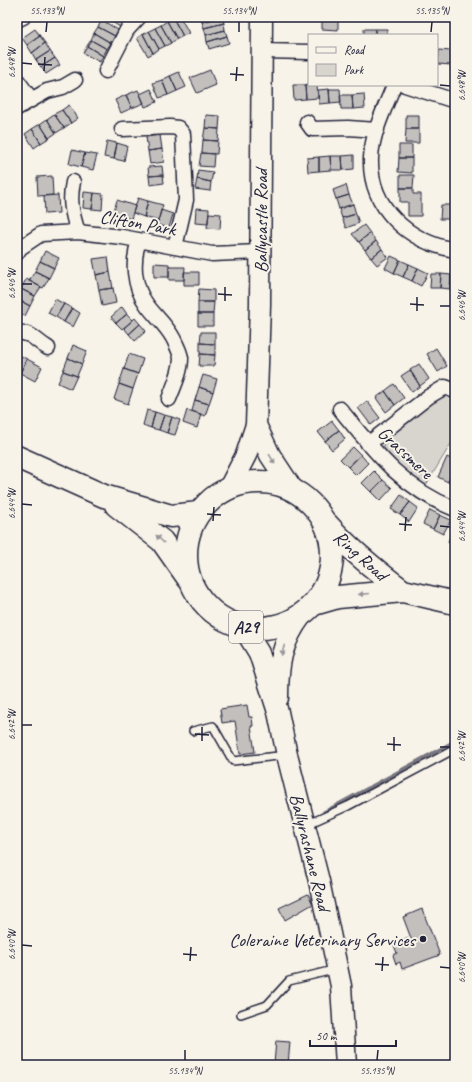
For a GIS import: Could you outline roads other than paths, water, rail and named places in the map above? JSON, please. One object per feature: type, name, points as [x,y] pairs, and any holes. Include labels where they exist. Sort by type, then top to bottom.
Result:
[{"type":"main road","name":"Ballycastle Road","points":[[229,488],[246,455],[256,425],[260,252],[262,17]]},
{"type":"main road","name":"Ballycastle Road","points":[[256,425],[270,455],[293,490]]},
{"type":"main road","name":"A29","points":[[17,457],[104,496],[171,516],[199,513]]},
{"type":"main road","name":"A29","points":[[104,496],[162,540],[202,601],[219,617],[243,627],[269,628],[284,624],[307,610],[327,583],[331,567],[331,543],[322,518],[309,502],[293,490],[278,484],[254,482],[229,488],[211,500],[199,513],[189,531],[185,556],[190,582]]},
{"type":"main road","name":"Ring Road","points":[[322,518],[347,545],[403,591]]},
{"type":"main road","name":"Ring Road","points":[[307,610],[338,597],[403,591],[455,603]]},
{"type":"main road","name":"Ballyrashane Road","points":[[278,712],[282,650],[291,629],[307,610]]},
{"type":"main road","name":"Ballyrashane Road","points":[[243,627],[259,653],[278,712],[287,755],[319,881],[341,986],[346,1065]]},
{"type":"street","points":[[17,20],[23,17]]},
{"type":"street","points":[[106,70],[127,30],[139,17]]},
{"type":"street","points":[[262,51],[308,52]]},
{"type":"street","points":[[17,80],[31,99]]},
{"type":"street","points":[[17,108],[47,91],[63,87],[75,80]]},
{"type":"street","points":[[394,86],[377,130],[371,158],[372,174],[377,193],[386,211],[400,226],[417,238],[439,247],[455,250]]},
{"type":"street","points":[[408,86],[455,101]]},
{"type":"street","points":[[307,122],[312,129],[348,128],[377,130]]},
{"type":"street","points":[[122,129],[170,127],[178,128],[183,134],[186,200],[175,247]]},
{"type":"street","points":[[72,182],[70,196],[72,212],[78,232]]},
{"type":"street","name":"Clifton Park","points":[[17,253],[20,248],[42,234],[78,232],[139,240],[212,254],[260,252]]},
{"type":"street","points":[[139,240],[135,255],[135,278],[139,291],[146,304],[170,331],[181,357],[179,370],[169,399]]},
{"type":"street","points":[[17,332],[29,333],[38,342],[48,348]]},
{"type":"street","points":[[368,444],[428,396],[445,387],[455,391]]},
{"type":"street","name":"Grassmere","points":[[340,409],[368,444],[393,471],[415,490],[436,502],[455,509]]},
{"type":"lane","points":[[193,731],[213,726],[233,761],[287,755]]},
{"type":"lane","points":[[305,825],[348,806],[455,749]]},
{"type":"lane","points":[[241,1014],[267,1005],[289,981],[337,969]]},
{"type":"waterway","points":[[324,812],[455,741]]},
{"type":"place","name":"Coleraine Veterinary Services","points":[[423,939]]}]
